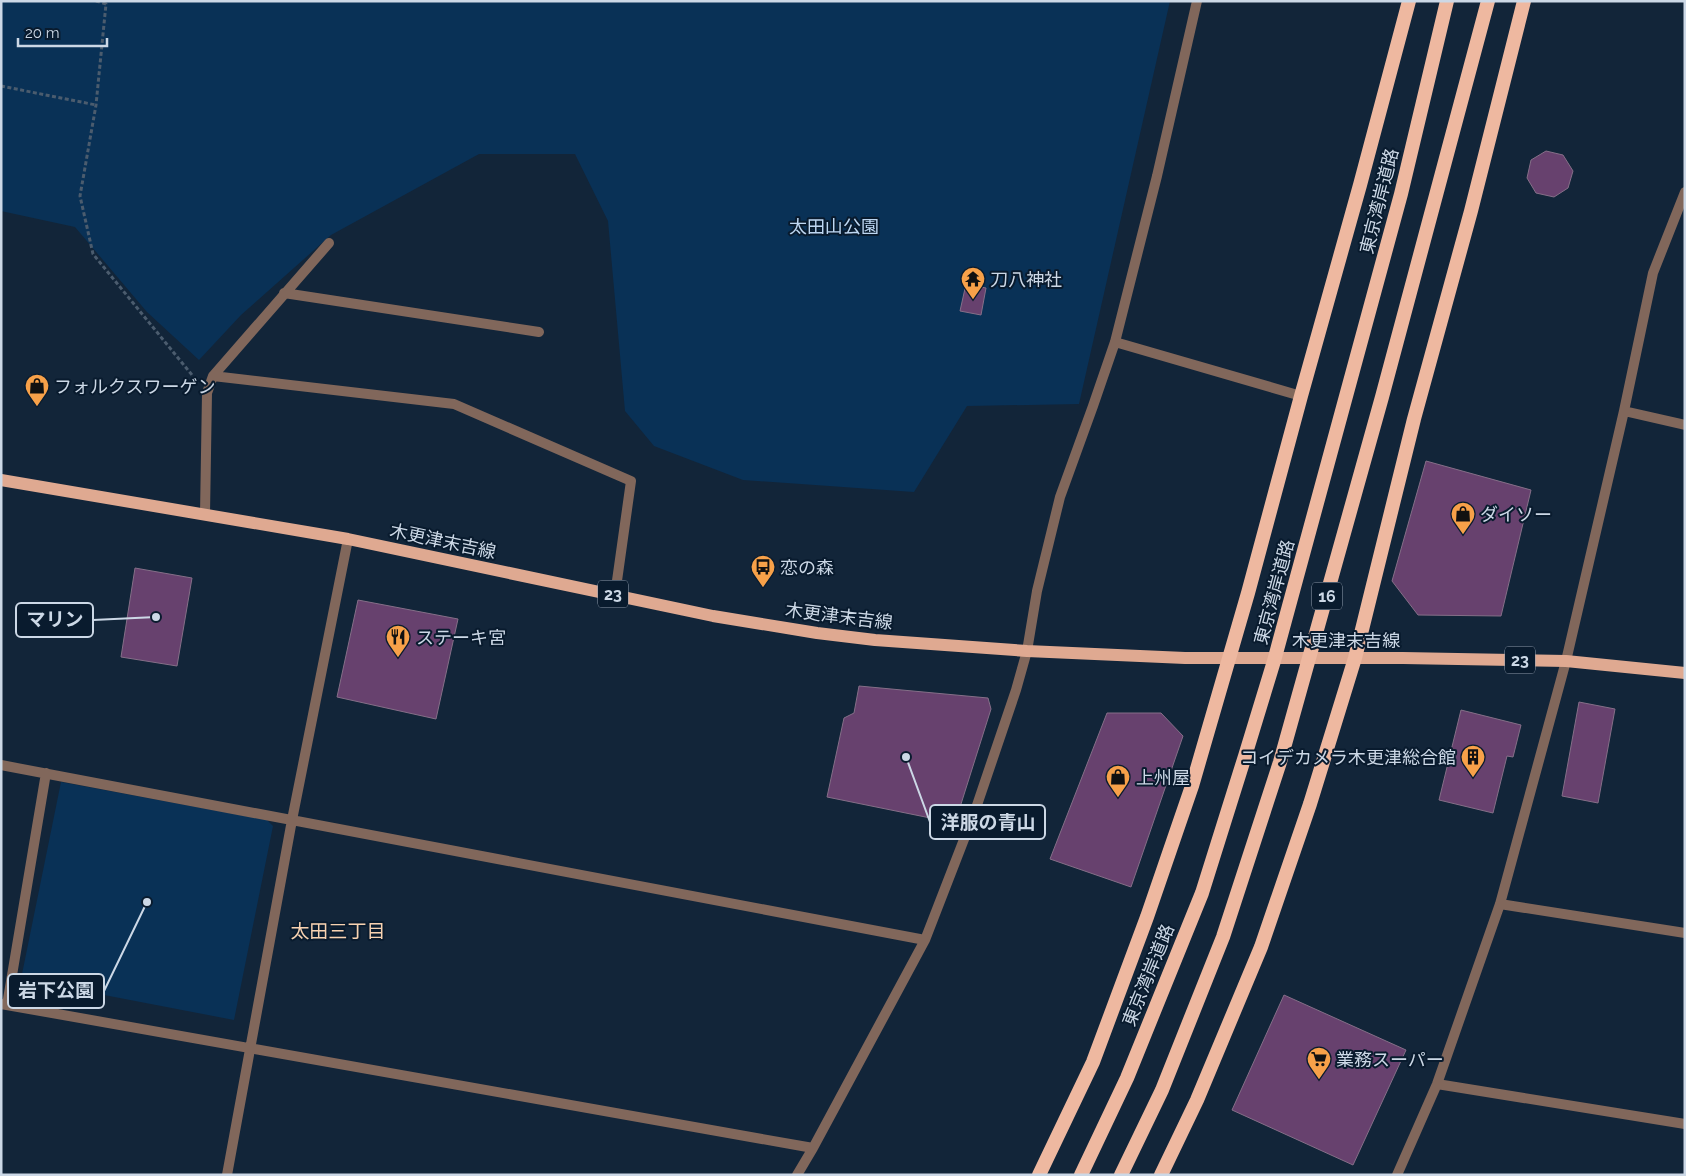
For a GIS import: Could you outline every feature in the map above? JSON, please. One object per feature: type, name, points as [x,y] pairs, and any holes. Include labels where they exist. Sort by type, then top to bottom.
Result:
[{"type":"highway","points":[[1039,1175],[1093,1062],[1192,786],[1230,657],[1409,1]]},
{"type":"highway","name":"東京湾岸道路","points":[[1081,1175],[1127,1078],[1202,893],[1248,746],[1274,661],[1401,194],[1447,1]]},
{"type":"highway","name":"16","points":[[1121,1175],[1162,1090],[1223,937],[1280,762],[1385,388],[1488,1]]},
{"type":"highway","name":"16","points":[[1161,1175],[1197,1100],[1262,947],[1310,804],[1355,658],[1414,419],[1471,211],[1524,1]]},
{"type":"main road","name":"木更津末吉線","points":[[1,480],[348,539],[713,616],[816,633],[875,640],[1027,651],[1186,658],[1566,661],[1685,673]]},
{"type":"street","points":[[797,1175],[925,940],[975,811],[1016,690],[1027,651],[1037,591],[1060,497],[1115,342],[1157,176],[1197,1]]},
{"type":"street","points":[[1397,1175],[1437,1084],[1500,904],[1566,661],[1624,411],[1653,273],[1685,192]]},
{"type":"street","points":[[205,514],[207,392],[213,376],[329,242]]},
{"type":"street","points":[[284,293],[539,332]]},
{"type":"street","points":[[1115,342],[1301,396]]},
{"type":"street","points":[[213,376],[454,404],[631,481],[615,595]]},
{"type":"street","points":[[1624,411],[1685,425]]},
{"type":"street","points":[[227,1175],[292,820],[348,539]]},
{"type":"street","points":[[1,765],[925,940]]},
{"type":"street","points":[[46,774],[4,1004],[813,1148]]},
{"type":"street","points":[[1500,904],[1685,933]]},
{"type":"street","points":[[1437,1084],[1685,1124]]},
{"type":"path","points":[[96,1],[106,4],[96,105],[80,196],[93,254],[207,392]]},
{"type":"path","points":[[1,86],[96,105]]},
{"type":"green space","name":"太田山公園","points":[[1,1],[1170,1],[1079,404],[967,406],[914,492],[743,480],[654,446],[625,411],[608,221],[575,154],[479,154],[331,235],[241,315],[199,360],[147,312],[75,227],[1,211]]},
{"type":"green space","points":[[61,782],[267,820],[273,826],[234,1020],[21,979]]},
{"type":"building","points":[[1546,151],[1563,155],[1573,171],[1568,188],[1554,197],[1536,193],[1527,178],[1531,160]]},
{"type":"building","name":"刀八神社","points":[[966,284],[986,288],[981,315],[960,311]]},
{"type":"building","name":"ダイソー","points":[[1426,461],[1531,490],[1501,616],[1418,615],[1392,581]]},
{"type":"building","points":[[135,568],[192,578],[177,666],[121,657]]},
{"type":"building","name":"ステーキ宮","points":[[358,600],[458,619],[436,719],[337,697]]},
{"type":"building","points":[[859,686],[988,698],[991,709],[955,823],[827,797],[844,718],[854,713]]},
{"type":"building","points":[[1579,702],[1615,709],[1598,803],[1562,796]]},
{"type":"building","name":"コイデカメラ木更津総合館","points":[[1461,710],[1521,725],[1513,757],[1507,756],[1493,813],[1439,800]]},
{"type":"building","name":"上州屋","points":[[1107,713],[1161,713],[1183,736],[1131,887],[1050,859]]},
{"type":"building","name":"業務スーパー","points":[[1284,995],[1406,1050],[1353,1165],[1232,1110]]},
{"type":"place","name":"刀八神社","points":[[973,300]]},
{"type":"place","name":"フォルクスワーゲン","points":[[37,407]]},
{"type":"place","name":"ダイソー","points":[[1463,535]]},
{"type":"place","name":"恋の森","points":[[763,588]]},
{"type":"place","name":"マリン","points":[[156,617]]},
{"type":"place","name":"ステーキ宮","points":[[398,658]]},
{"type":"place","name":"洋服の青山","points":[[906,757]]},
{"type":"place","name":"コイデカメラ木更津総合館","points":[[1473,778]]},
{"type":"place","name":"上州屋","points":[[1118,798]]},
{"type":"place","name":"岩下公園","points":[[147,902]]},
{"type":"place","name":"業務スーパー","points":[[1319,1080]]},
{"type":"district","name":"太田三丁目","points":[[338,931]]}]
